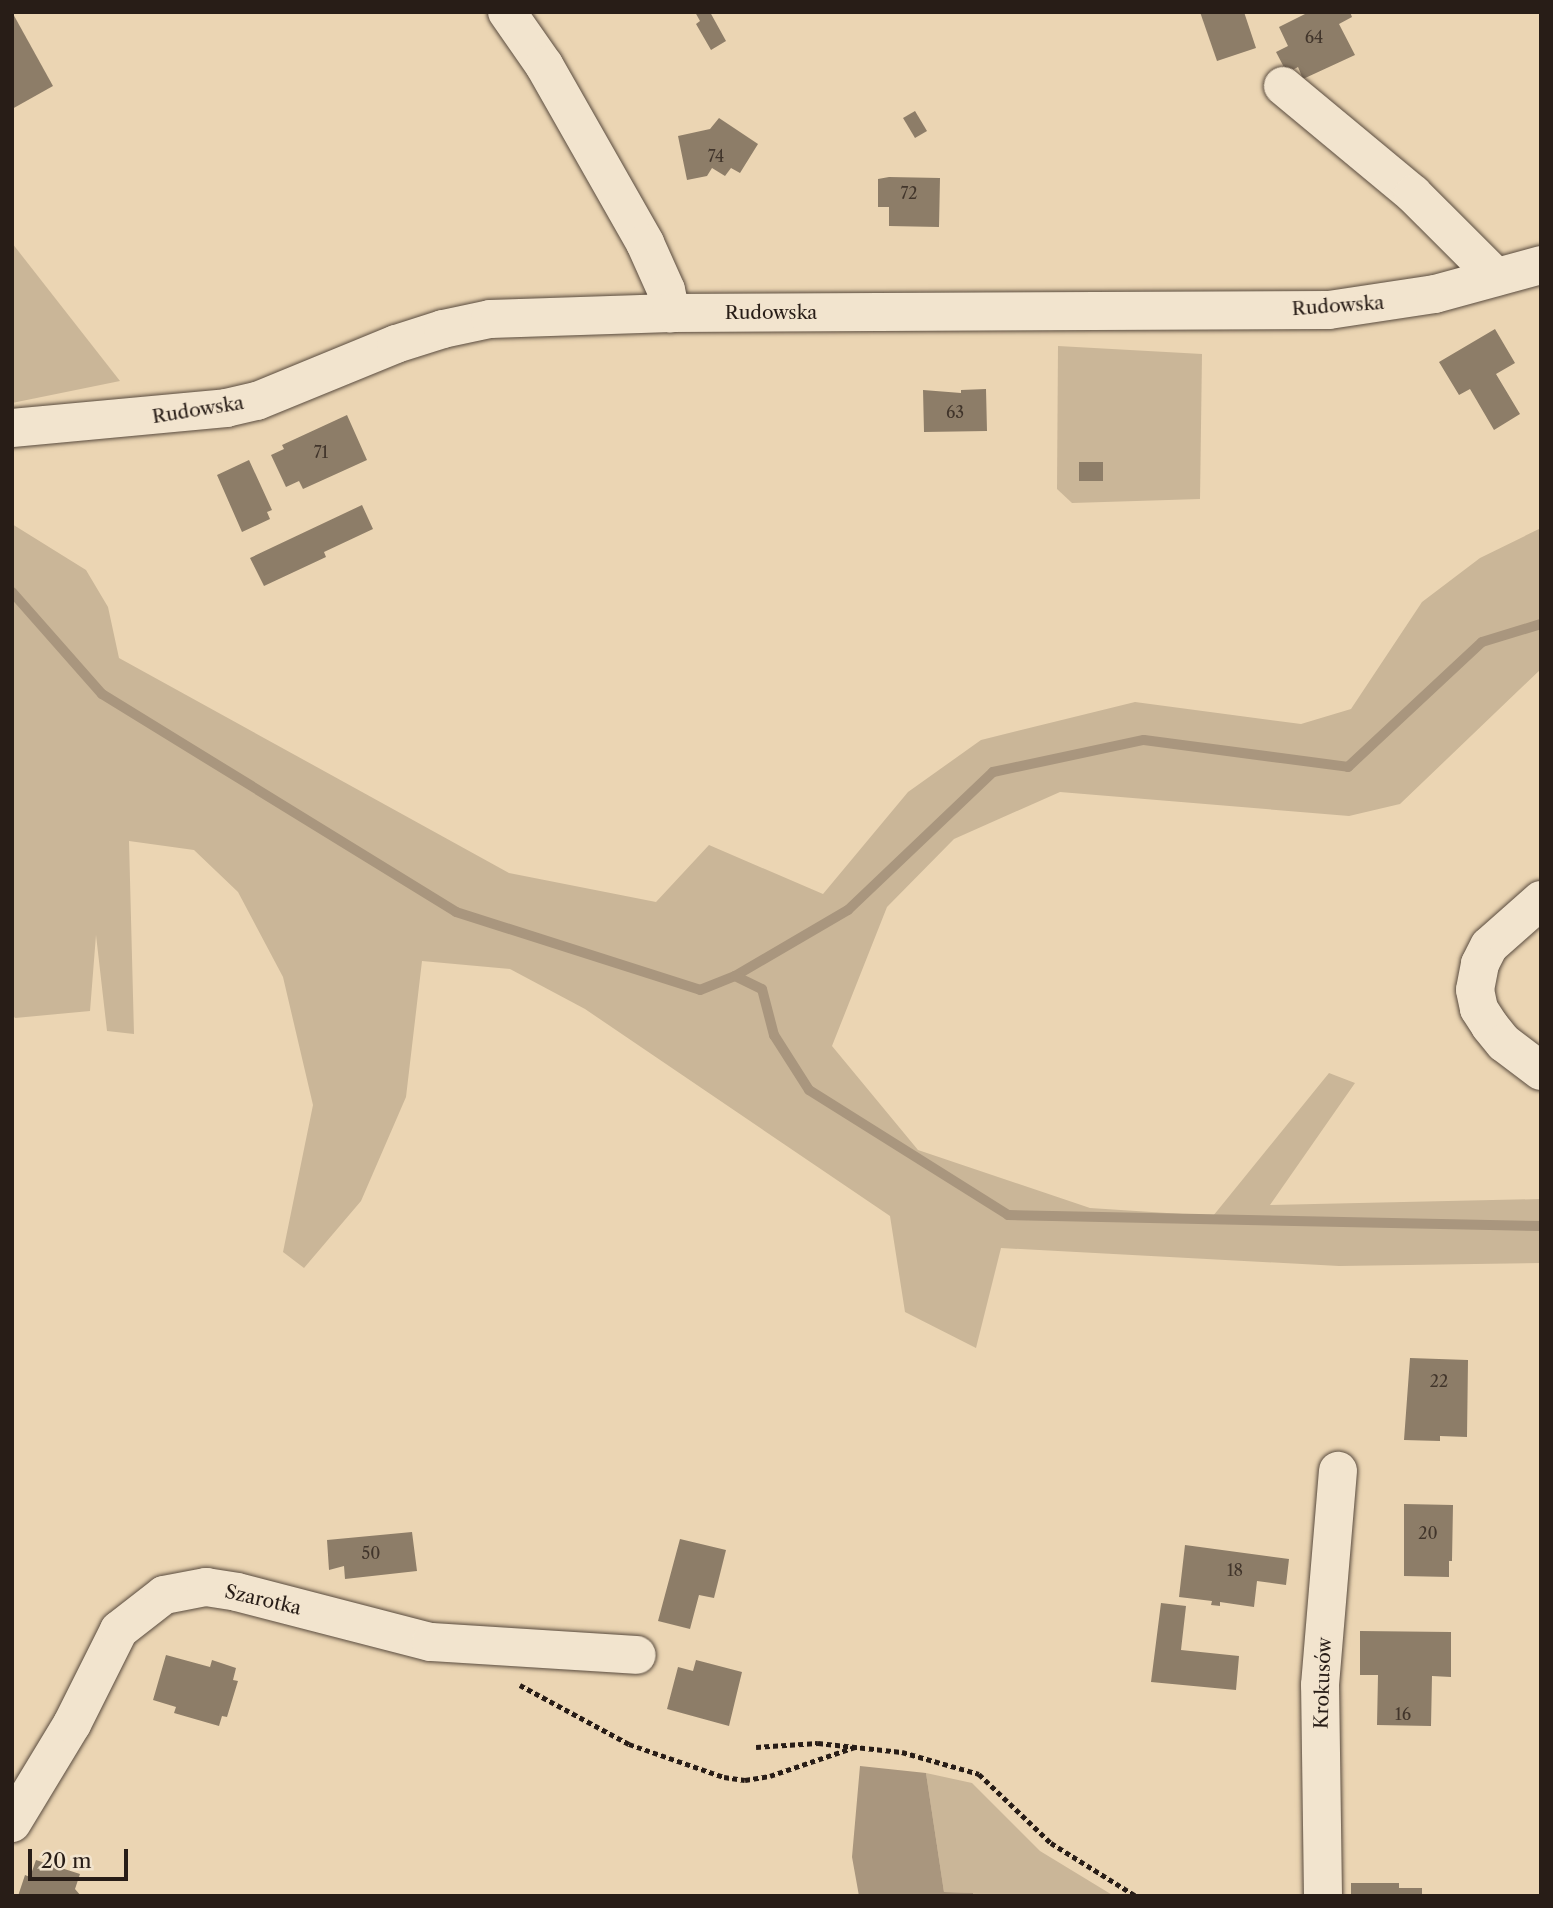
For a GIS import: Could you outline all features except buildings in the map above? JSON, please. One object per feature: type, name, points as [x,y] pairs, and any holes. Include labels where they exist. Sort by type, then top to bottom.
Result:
[{"type":"street","points":[[507,12],[544,65],[645,243],[666,290],[671,313]]},
{"type":"street","points":[[1283,86],[1413,194],[1496,277]]},
{"type":"street","name":"Rudowska","points":[[12,428],[226,408],[257,401],[396,344],[443,329],[490,319],[671,313],[1329,310],[1435,294],[1541,265]]},
{"type":"street","points":[[1541,900],[1489,946],[1480,964],[1475,990],[1479,1009],[1490,1026],[1504,1043],[1541,1071]]},
{"type":"street","name":"Krokusów","points":[[1323,1896],[1320,1685],[1338,1471]]},
{"type":"street","name":"Szarotka","points":[[12,1823],[72,1724],[119,1630],[164,1595],[206,1587],[237,1592],[431,1642],[637,1654]]},
{"type":"path","points":[[517,1684],[629,1744],[724,1777],[745,1780],[771,1776],[855,1747]]},
{"type":"path","points":[[756,1747],[818,1743],[902,1752],[979,1774],[1051,1843],[1136,1896]]},
{"type":"shaded area","points":[[12,243],[120,381],[12,403]]},
{"type":"shaded area","points":[[1058,346],[1202,354],[1200,499],[1072,503],[1057,489]]},
{"type":"shaded area","points":[[12,524],[86,570],[108,607],[119,658],[509,873],[656,902],[709,845],[823,894],[908,792],[981,740],[1135,702],[1301,724],[1351,709],[1422,602],[1480,558],[1541,528],[1541,669],[1400,804],[1349,816],[1060,792],[954,839],[887,907],[832,1046],[918,1150],[1090,1208],[1213,1216],[1329,1073],[1355,1083],[1270,1205],[1541,1199],[1541,1263],[1339,1266],[1001,1248],[976,1348],[905,1312],[890,1216],[585,1009],[510,969],[422,961],[406,1097],[361,1201],[304,1268],[283,1252],[313,1105],[283,977],[238,892],[194,850],[129,841],[134,1034],[107,1031],[96,935],[90,1011],[15,1018],[12,1014]]},
{"type":"shaded area","points":[[860,1766],[926,1773],[944,1892],[973,1893],[973,1896],[859,1896],[852,1857]]},
{"type":"shaded area","points":[[926,1773],[972,1783],[1040,1851],[1114,1896],[973,1896],[972,1893],[944,1892]]},
{"type":"waterway","points":[[12,592],[102,694],[456,912],[700,990],[735,976],[848,910],[993,772],[1144,740],[1348,767],[1482,642],[1541,624]]},
{"type":"waterway","points":[[735,976],[762,989],[774,1035],[809,1090],[1008,1215],[1541,1226]]}]
